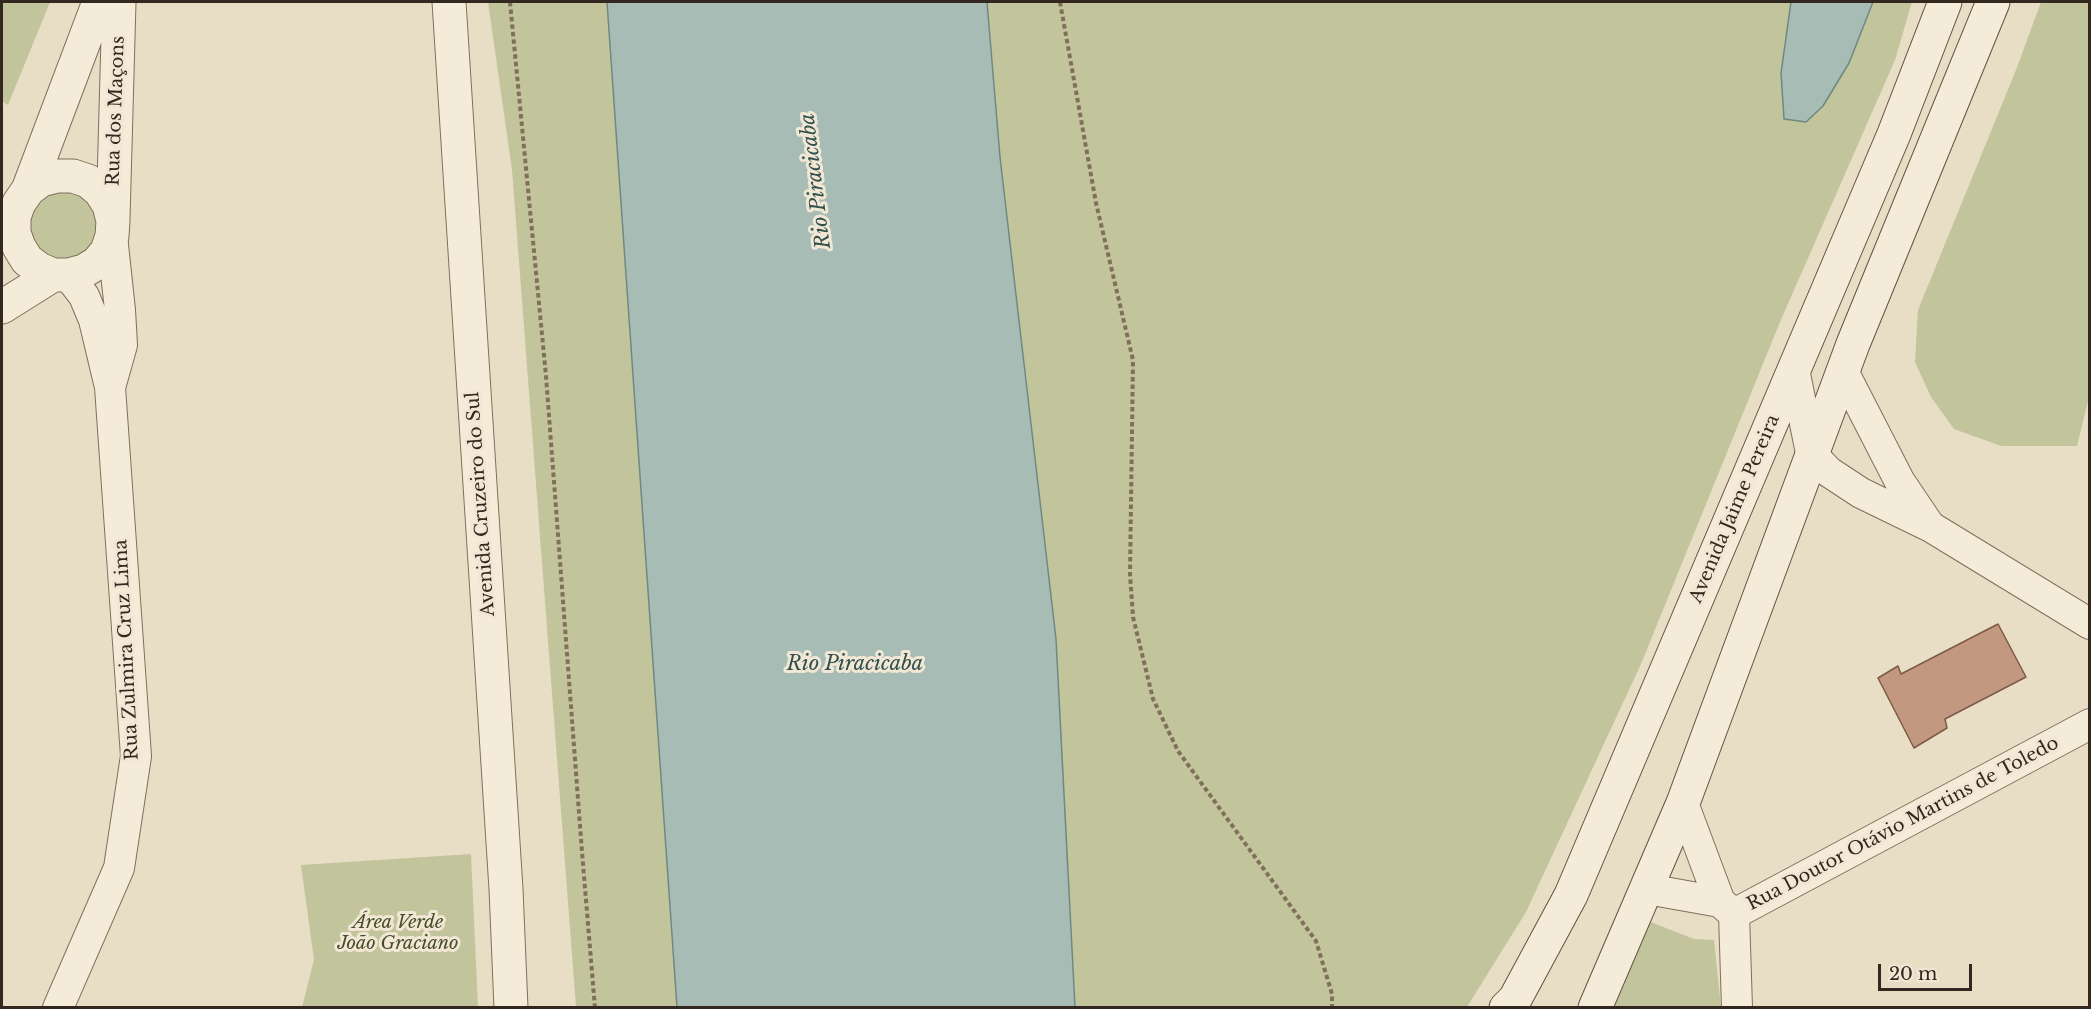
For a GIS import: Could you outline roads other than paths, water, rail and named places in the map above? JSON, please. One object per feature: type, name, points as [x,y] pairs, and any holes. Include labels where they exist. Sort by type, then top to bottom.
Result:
[{"type":"main road","name":"Rua dos Maçons","points":[[2,241],[23,197],[99,2]]},
{"type":"main road","name":"Rua dos Maçons","points":[[113,228],[119,2]]},
{"type":"main road","name":"Avenida Cruzeiro do Sul","points":[[449,2],[506,889],[511,1008]]},
{"type":"main road","name":"Avenida Jaime Pereira","points":[[1506,1008],[1515,999],[1570,895],[1894,134],[1945,2]]},
{"type":"main road","points":[[1595,1008],[1683,803],[1811,453],[1993,2]]},
{"type":"main road","points":[[2,307],[61,275],[84,271],[97,263],[107,251],[113,228],[109,205],[100,191],[88,181],[73,176],[57,176],[41,180],[23,197],[14,217],[14,233],[27,260],[39,269],[61,275]]},
{"type":"street","name":"Rua Zulmira Cruz Lima","points":[[110,387],[122,345],[113,228]]},
{"type":"street","name":"Rua Zulmira Cruz Lima","points":[[58,1008],[119,868],[136,756],[110,387],[94,320],[84,296],[61,275]]},
{"type":"street","points":[[1794,369],[1811,453],[1829,472],[1861,493],[1931,527],[2090,624]]},
{"type":"street","points":[[1843,371],[1900,483],[1931,527]]},
{"type":"street","name":"Rua Doutor Otávio Martins de Toledo","points":[[1647,889],[1727,908],[2090,724]]},
{"type":"street","name":"Rua Doutor Otávio Martins de Toledo","points":[[1683,803],[1727,908]]},
{"type":"street","points":[[1727,908],[1737,1008]]},
{"type":"water","name":"Rio Piracicaba","points":[[607,2],[987,2],[1000,157],[1056,639],[1075,1007],[677,1007]]},
{"type":"water","points":[[1791,2],[1873,2],[1849,63],[1823,106],[1806,122],[1784,119],[1781,73]]},
{"type":"park label","name":"Área Verde João Graciano","points":[[398,933]]}]
